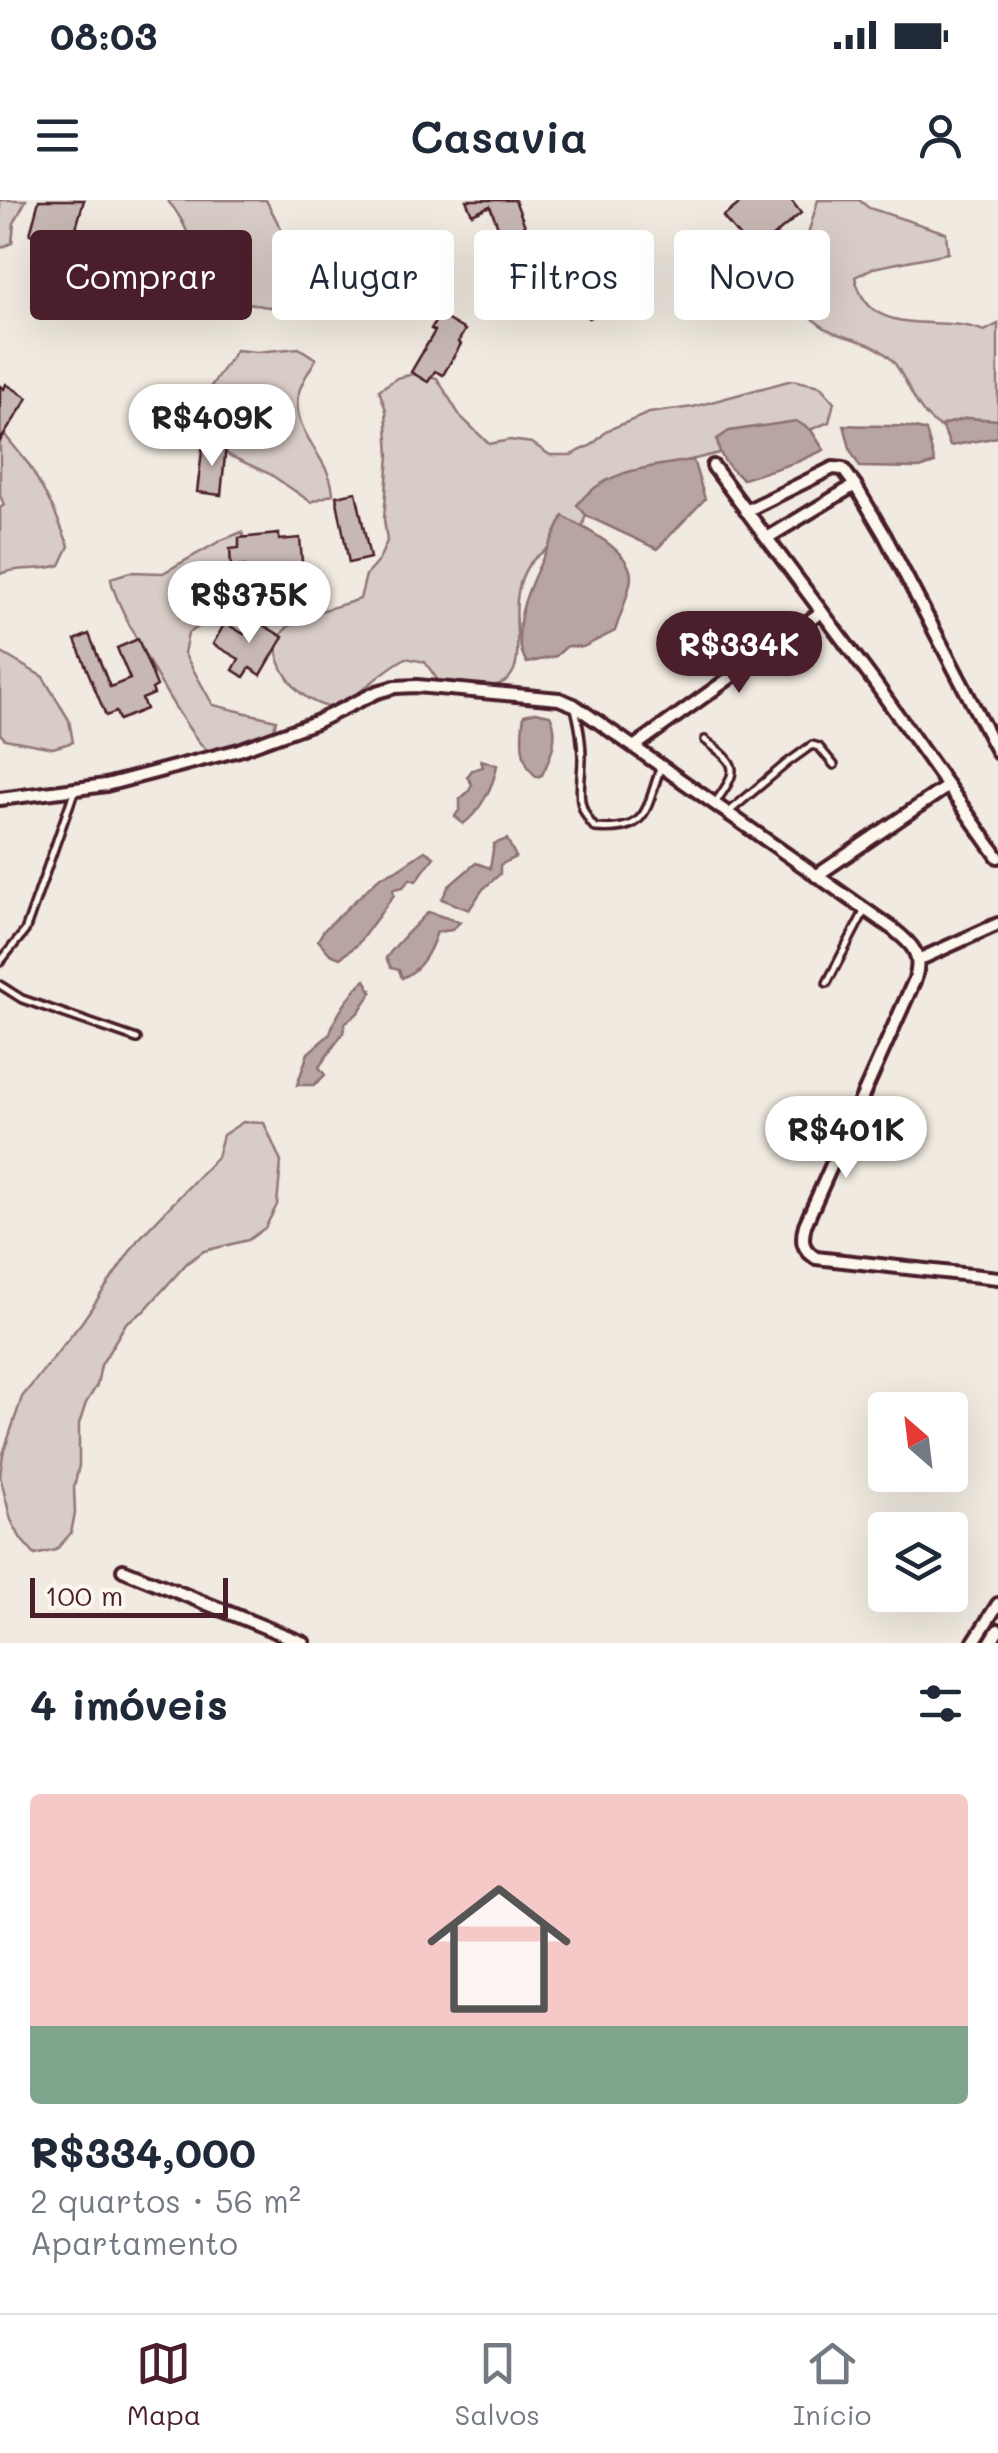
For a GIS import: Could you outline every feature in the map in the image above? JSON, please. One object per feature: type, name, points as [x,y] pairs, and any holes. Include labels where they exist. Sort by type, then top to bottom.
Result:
[{"type":"street","points":[[712,466],[998,857]]},
{"type":"street","points":[[746,511],[833,468],[844,470],[894,551],[998,753]]},
{"type":"street","points":[[767,538],[854,485]]},
{"type":"street","points":[[635,746],[820,613]]},
{"type":"street","points":[[0,799],[106,785],[238,750],[316,722],[395,687],[467,690],[560,700],[574,705],[913,944],[918,960],[915,980],[805,1224],[805,1250],[816,1258],[998,1278]]},
{"type":"street","points":[[816,876],[948,786]]},
{"type":"street","points":[[918,960],[998,924]]},
{"type":"street","points":[[123,1570],[304,1643]]},
{"type":"street","points":[[973,1643],[998,1604]]},
{"type":"street","points":[[990,1643],[998,1630]]},
{"type":"lane","points":[[574,705],[581,733],[582,814],[596,828],[624,830],[640,820],[661,765]]},
{"type":"lane","points":[[705,740],[732,760],[734,770],[732,780],[714,803]]},
{"type":"lane","points":[[728,813],[786,762],[812,746],[818,747],[834,766]]},
{"type":"lane","points":[[0,962],[24,932],[75,789]]},
{"type":"lane","points":[[827,983],[865,910]]},
{"type":"lane","points":[[0,985],[22,999],[137,1039]]},
{"type":"shaded area","points":[[0,200],[26,200],[14,223],[12,243],[0,248]]},
{"type":"shaded area","points":[[167,200],[266,200],[282,230],[272,230],[272,307],[252,304],[252,230],[186,230]]},
{"type":"shaded area","points":[[818,200],[859,200],[869,208],[946,233],[948,253],[873,268],[855,277],[863,297],[875,311],[890,318],[984,331],[998,324],[998,433],[943,428],[926,415],[892,360],[870,345],[835,333],[815,320],[830,320],[830,230],[809,230]]},
{"type":"shaded area","points":[[299,348],[316,359],[301,386],[298,410],[331,481],[333,494],[311,502],[270,474],[228,455],[209,417],[207,392],[236,350]]},
{"type":"shaded area","points":[[418,373],[437,378],[460,416],[489,444],[510,440],[532,443],[550,455],[571,455],[592,445],[608,430],[649,413],[693,407],[792,380],[820,386],[834,402],[829,422],[805,432],[662,467],[587,509],[582,529],[544,551],[526,569],[518,591],[517,657],[513,673],[500,684],[477,687],[439,682],[425,662],[406,658],[335,709],[313,701],[296,688],[278,656],[278,641],[297,621],[360,599],[366,575],[379,560],[387,541],[384,519],[389,455],[386,410],[379,390],[397,378]]},
{"type":"shaded area","points":[[967,418],[998,420],[998,437],[950,446],[942,425]]},
{"type":"shaded area","points":[[796,421],[811,430],[824,450],[743,479],[722,457],[717,439],[729,431]]},
{"type":"shaded area","points":[[844,425],[926,431],[935,463],[920,468],[860,467],[851,452]]},
{"type":"shaded area","points":[[0,429],[30,466],[53,508],[69,546],[60,565],[0,574],[0,508],[4,505],[0,495]]},
{"type":"shaded area","points":[[693,460],[705,499],[657,549],[587,516],[577,505],[588,493],[615,477]]},
{"type":"shaded area","points":[[563,516],[605,541],[624,558],[631,578],[628,591],[615,631],[583,647],[567,646],[556,656],[527,663],[520,646],[523,608]]},
{"type":"shaded area","points":[[242,532],[260,579],[249,599],[188,633],[184,653],[213,705],[276,720],[272,740],[221,754],[205,748],[196,738],[167,694],[136,638],[111,578],[130,572],[163,573]]},
{"type":"shaded area","points":[[0,652],[43,677],[69,720],[73,742],[53,748],[5,739],[0,734]]},
{"type":"shaded area","points":[[524,715],[550,715],[554,730],[548,761],[537,777],[524,757],[522,740]]},
{"type":"shaded area","points":[[481,760],[497,765],[495,773],[480,805],[463,824],[455,816],[460,799],[472,784],[467,777],[472,770],[483,767]]},
{"type":"shaded area","points":[[507,839],[516,857],[500,865],[500,874],[483,889],[469,910],[442,899],[449,886],[476,863],[490,868],[494,844]]},
{"type":"shaded area","points":[[425,851],[434,857],[416,881],[410,879],[403,887],[393,889],[394,895],[357,945],[340,958],[330,954],[318,940],[324,930],[380,877]]},
{"type":"shaded area","points":[[428,912],[460,922],[452,930],[437,932],[424,959],[402,978],[386,958]]},
{"type":"shaded area","points":[[365,980],[372,992],[358,1013],[345,1023],[343,1033],[319,1067],[325,1075],[314,1085],[297,1085],[308,1053],[330,1034],[344,1005]]},
{"type":"shaded area","points":[[243,1122],[264,1123],[281,1162],[277,1205],[265,1228],[248,1240],[204,1251],[187,1263],[144,1311],[126,1323],[101,1365],[97,1385],[79,1424],[79,1465],[71,1533],[56,1550],[35,1555],[11,1520],[0,1476],[3,1454],[22,1397],[82,1322],[137,1241],[217,1157],[223,1135]]},
{"type":"building","points":[[39,200],[84,200],[75,230],[31,230]]},
{"type":"building","points":[[466,200],[515,200],[527,230],[499,230],[490,206],[472,214]]},
{"type":"building","points":[[744,200],[791,200],[801,213],[781,230],[734,230],[723,217]]},
{"type":"building","points":[[436,320],[448,320],[465,330],[443,375],[435,371],[428,382],[411,372],[435,331],[431,329]]},
{"type":"building","points":[[6,384],[28,398],[0,441],[0,386],[4,389]]},
{"type":"building","points":[[203,443],[226,445],[221,495],[197,492]]},
{"type":"building","points":[[356,492],[370,558],[349,563],[336,496]]},
{"type":"building","points":[[279,534],[279,540],[300,538],[304,585],[251,589],[245,566],[231,567],[230,549],[239,548],[239,538]]},
{"type":"building","points":[[253,619],[283,637],[261,675],[250,668],[244,677],[233,670],[239,659],[213,644],[225,623],[244,634]]},
{"type":"building","points":[[89,634],[110,687],[130,679],[117,648],[138,639],[157,686],[152,689],[154,694],[142,699],[146,709],[119,720],[116,712],[106,716],[75,640]]}]
